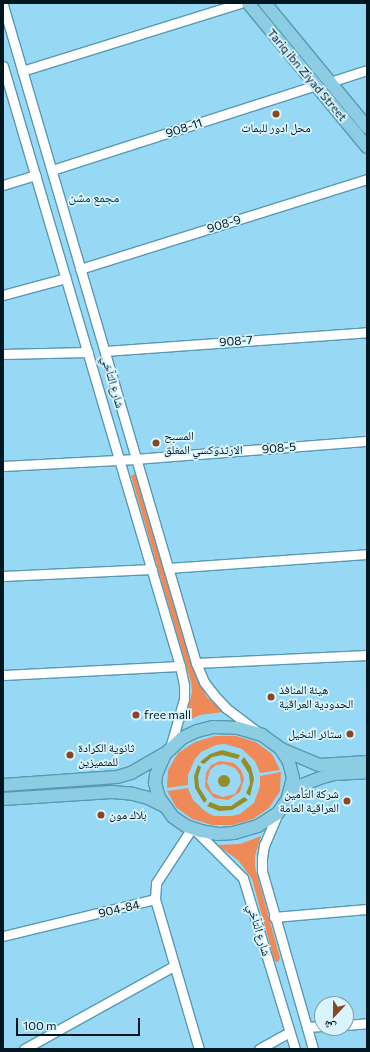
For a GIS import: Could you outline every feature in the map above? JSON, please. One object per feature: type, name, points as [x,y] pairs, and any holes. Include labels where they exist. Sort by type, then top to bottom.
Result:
[{"type":"main road","name":"Tariq ibn Ziyad Street","points":[[248,3],[367,147]]},
{"type":"main road","name":"Tariq ibn Ziyad Street","points":[[265,3],[367,127]]},
{"type":"main road","points":[[3,784],[103,780],[117,777],[131,773],[167,751],[190,734],[213,727],[238,728],[262,735],[280,749],[319,765],[367,762]]},
{"type":"main road","points":[[280,749],[292,770],[292,785],[289,797]]},
{"type":"main road","points":[[162,805],[155,783],[157,767],[167,751]]},
{"type":"main road","points":[[3,799],[112,792],[133,794],[148,798],[162,805],[173,817],[193,828],[210,833],[234,833],[258,826],[278,813],[294,790],[302,785],[334,774],[367,772]]},
{"type":"street","points":[[22,71],[240,3]]},
{"type":"street","name":"شارع التآخي","points":[[3,5],[196,663],[204,682],[214,695],[226,708],[262,735]]},
{"type":"street","points":[[330,82],[367,70]]},
{"type":"street","name":"شارع التآخي","points":[[4,71],[180,666],[184,685],[184,699],[167,751]]},
{"type":"street","name":"908-11","points":[[52,170],[316,85]]},
{"type":"street","points":[[21,126],[37,120]]},
{"type":"street","points":[[3,185],[35,174]]},
{"type":"street","name":"908-9","points":[[80,268],[367,179]]},
{"type":"street","points":[[3,295],[66,278]]},
{"type":"street","name":"908-7","points":[[105,351],[367,332]]},
{"type":"street","points":[[3,354],[88,352]]},
{"type":"street","name":"908-5","points":[[3,466],[136,459],[367,441]]},
{"type":"street","points":[[168,568],[367,554]]},
{"type":"street","points":[[3,576],[152,569]]},
{"type":"street","points":[[196,663],[367,655]]},
{"type":"street","points":[[3,675],[180,666]]},
{"type":"street","name":"شارع التآخي","points":[[278,813],[268,830],[262,858],[262,872],[313,1049]]},
{"type":"street","name":"شارع التآخي","points":[[193,828],[243,878],[295,1049]]},
{"type":"street","name":"904-84","points":[[3,936],[155,899],[156,883],[193,828]]},
{"type":"street","points":[[155,899],[199,1049]]},
{"type":"street","points":[[274,917],[367,909]]},
{"type":"street","points":[[24,1049],[174,966]]},
{"type":"street","points":[[276,985],[293,981]]},
{"type":"street","points":[[354,1024],[367,1023]]},
{"type":"street","points":[[307,1027],[314,1027]]},
{"type":"street","points":[[259,1049],[290,1032]]},
{"type":"shaded area","points":[[134,474],[137,476],[197,679],[207,697],[223,712],[200,715],[182,723],[190,702],[192,691],[191,682],[131,476]]},
{"type":"shaded area","points":[[215,736],[236,736],[256,742],[272,754],[280,770],[260,773],[255,761],[242,749],[225,744],[216,745],[201,752],[195,759],[188,775],[188,785],[167,788],[168,770],[178,753],[195,742]]},
{"type":"shaded area","points":[[222,750],[240,755],[238,759],[222,755],[212,757],[204,764],[200,762],[210,754]]},
{"type":"shaded area","points":[[244,757],[251,767],[254,779],[250,796],[246,793],[250,784],[249,774],[241,761]]},
{"type":"shaded area","points":[[220,761],[234,763],[241,770],[244,779],[240,792],[228,800],[214,798],[205,787],[206,773],[211,765]],"holes":[[[224,764],[235,768],[240,775],[241,783],[235,794],[223,797],[212,793],[207,782],[210,770],[216,765]]]},
{"type":"shaded area","points":[[198,765],[201,767],[198,777],[199,787],[207,800],[204,803],[195,788],[194,776]]},
{"type":"shaded area","points":[[281,772],[280,791],[269,808],[253,819],[233,825],[212,825],[192,819],[176,807],[167,791],[188,788],[193,800],[206,812],[214,816],[232,816],[240,814],[254,803],[260,786],[260,776]]},
{"type":"shaded area","points":[[226,775],[229,776],[229,786],[222,787],[219,786],[218,779],[219,776]]},
{"type":"shaded area","points":[[244,797],[248,800],[232,810],[219,811],[207,806],[210,802],[220,806],[231,806]]},
{"type":"shaded area","points":[[261,836],[255,856],[255,867],[280,958],[278,962],[274,959],[252,879],[238,860],[217,845],[240,844]]},
{"type":"place","name":"محل ادور للبمات","points":[[276,114]]},
{"type":"place","name":"المسبح الارثذوكسي المغلق","points":[[156,443]]},
{"type":"place","name":"هيئة المنافذ الحدودية العراقية","points":[[271,697]]},
{"type":"place","name":"free mall","points":[[136,715]]},
{"type":"place","name":"ستائر النخيل","points":[[350,734]]},
{"type":"place","name":"ثانوية الكرادة للمتميزين","points":[[70,755]]},
{"type":"place","name":"شركة التأمين العراقية العامة","points":[[347,801]]},
{"type":"place","name":"بلاك مون","points":[[101,815]]},
{"type":"district","name":"مجمع مشن","points":[[94,197]]}]
